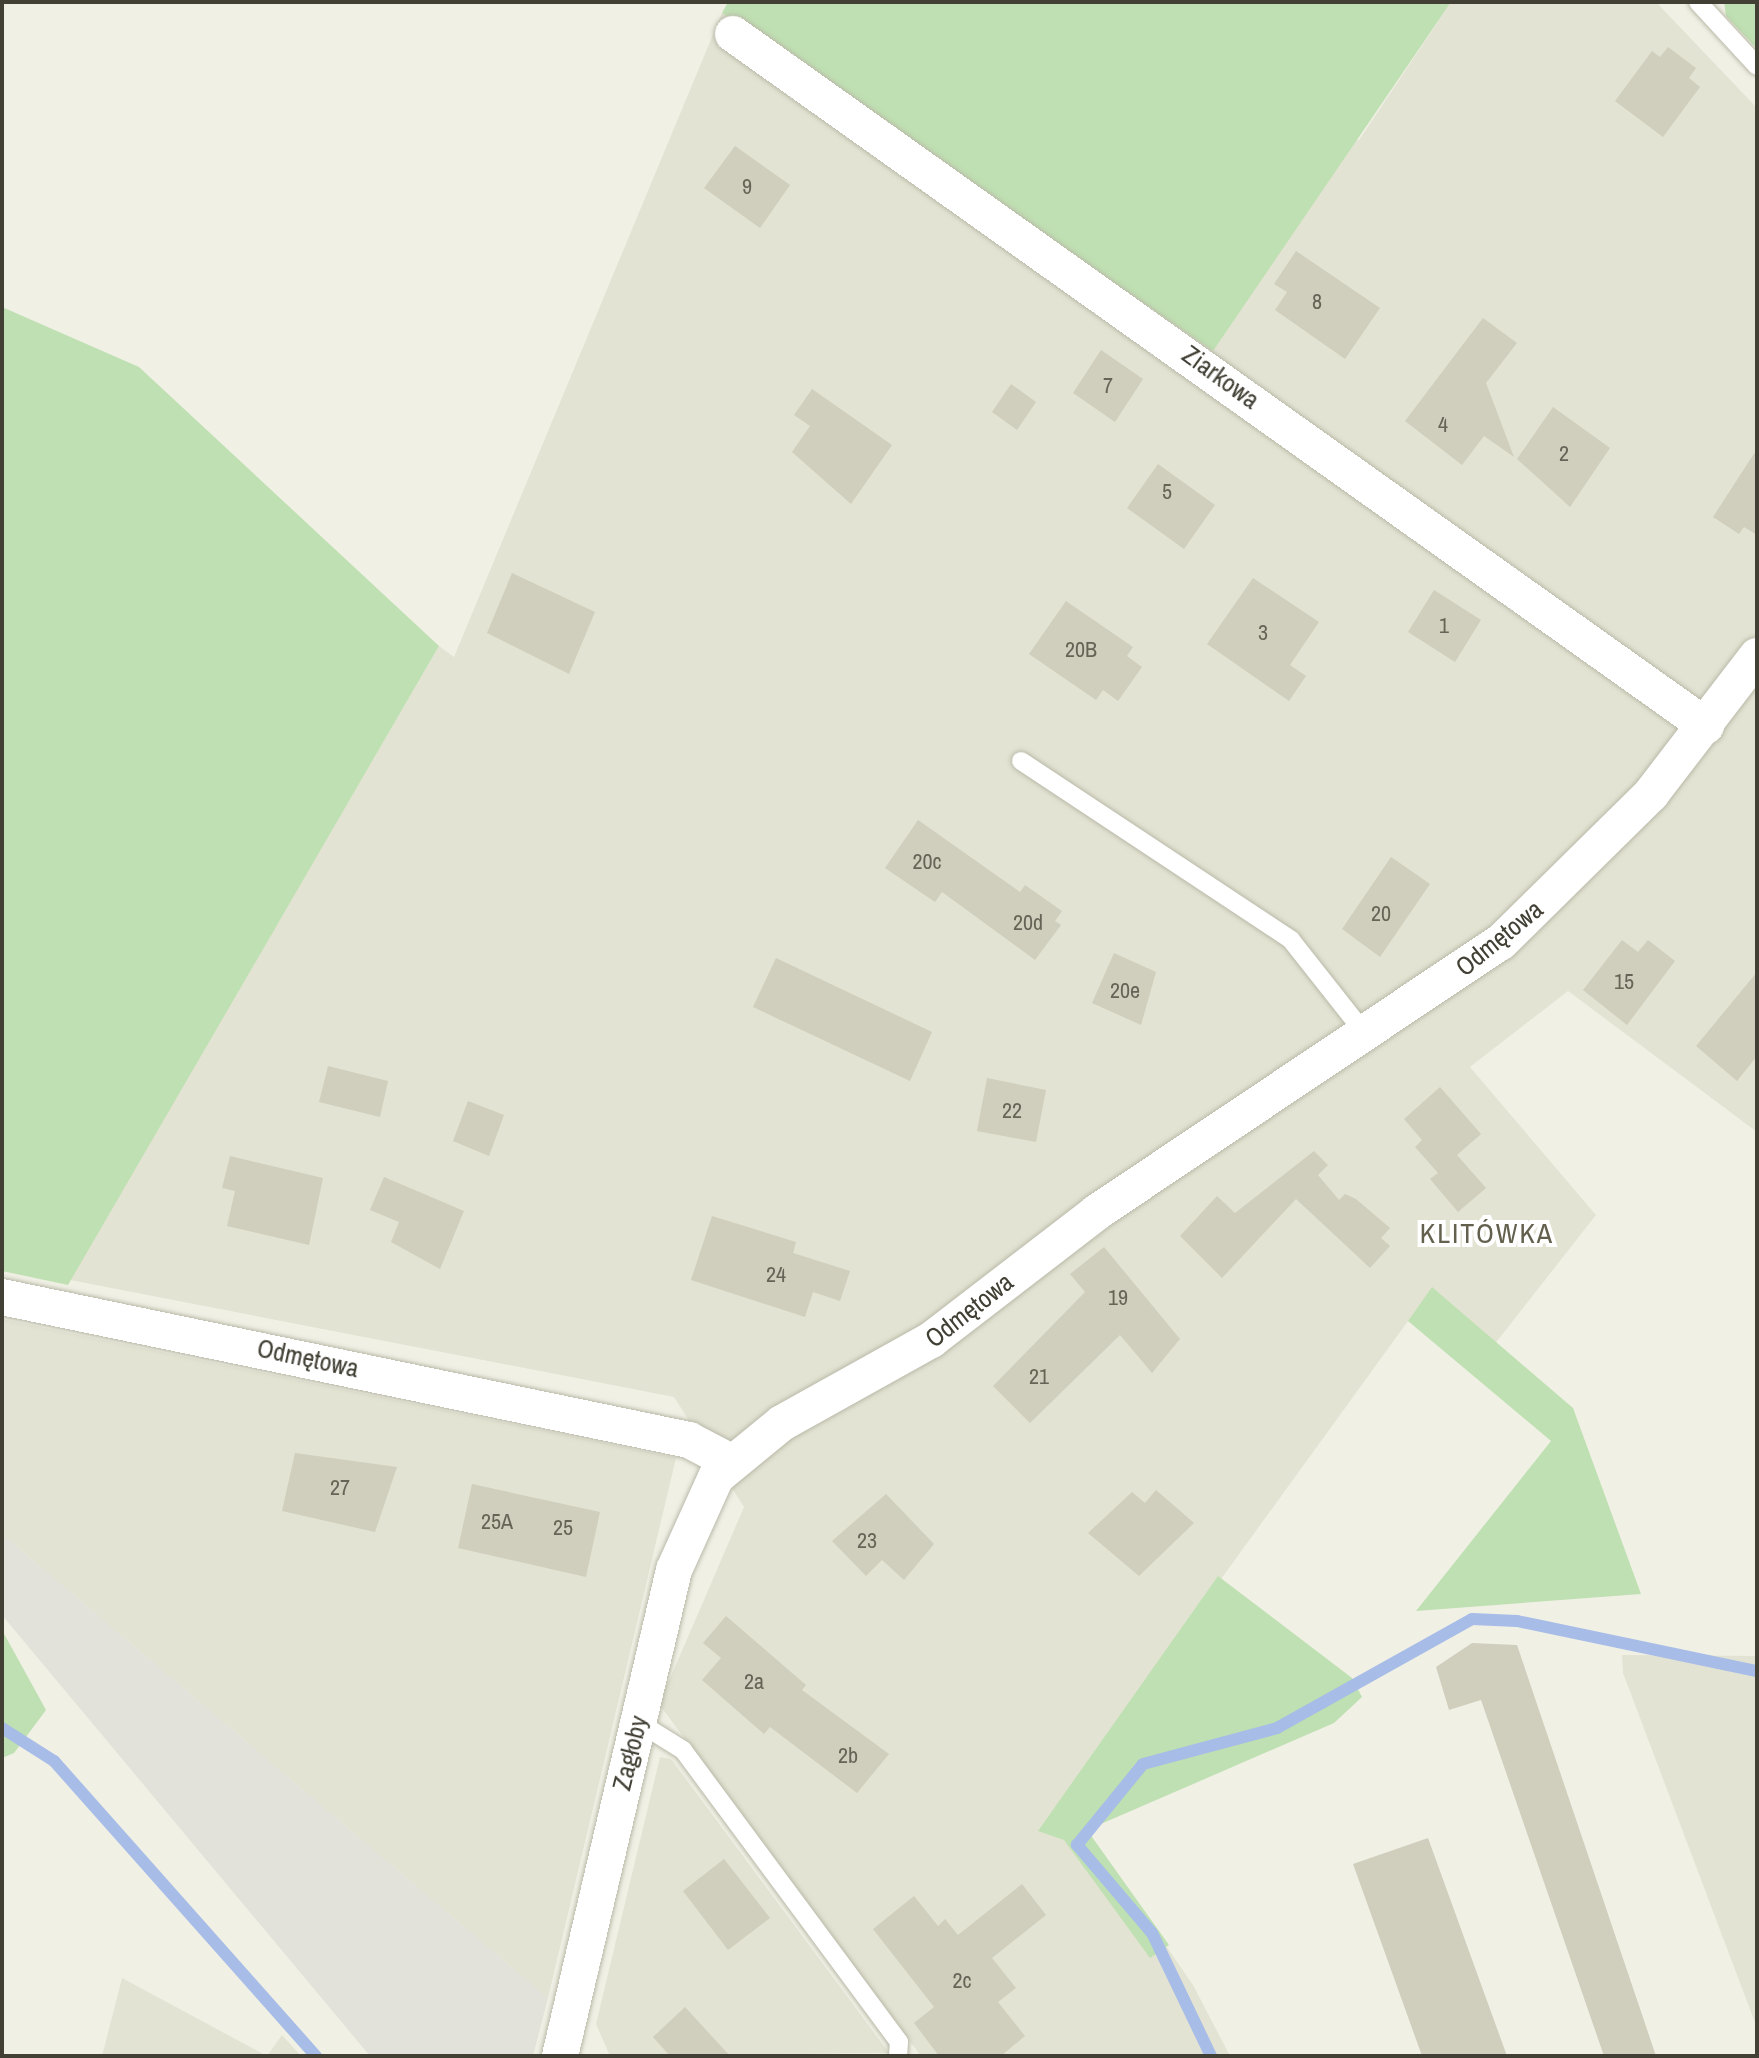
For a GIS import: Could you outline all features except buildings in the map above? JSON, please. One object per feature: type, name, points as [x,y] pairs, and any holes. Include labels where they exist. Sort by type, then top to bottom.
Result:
[{"type":"street","name":"Ziarkowa","points":[[733,34],[1706,726]]},
{"type":"street","name":"Odmętowa","points":[[2,1297],[689,1440],[729,1461],[782,1423],[921,1347],[1097,1212],[1366,1035],[1524,923],[1706,726],[1757,656]]},
{"type":"street","name":"Zagłoby","points":[[560,2056],[685,1534],[729,1461]]},
{"type":"lane","points":[[1698,2],[1757,66]]},
{"type":"lane","points":[[1021,761],[1291,940],[1366,1035]]},
{"type":"lane","points":[[638,1722],[683,1750],[899,2042],[898,2056]]},
{"type":"shaded area","points":[[1451,2],[1656,2],[1757,108],[1757,1132],[1568,991],[1470,1067],[1596,1215],[1494,1345],[1432,1288],[1039,1830],[1064,1840],[1087,1831],[1193,1985],[1230,2056],[921,2056],[659,1704],[744,1507],[674,1397],[70,1280],[439,646],[454,657],[722,13],[934,162],[1359,140]]},
{"type":"shaded area","points":[[2,1319],[676,1458],[548,1998],[2,1534]]},
{"type":"shaded area","points":[[2,1534],[548,1998],[533,2056],[370,2056],[2,1615]]},
{"type":"shaded area","points":[[1622,1655],[1757,1656],[1757,2028],[1623,1673]]},
{"type":"shaded area","points":[[660,1757],[671,1759],[889,2053],[610,2056],[596,2024]]},
{"type":"shaded area","points":[[122,1978],[267,2056],[102,2056]]},
{"type":"shaded area","points":[[282,2035],[301,2056],[267,2056]]},
{"type":"green space","points":[[728,2],[1451,2],[1213,351],[722,13]]},
{"type":"green space","points":[[1724,2],[1757,2],[1757,49],[1726,16]]},
{"type":"green space","points":[[2,307],[139,367],[439,646],[68,1285],[2,1271]]},
{"type":"green space","points":[[1432,1287],[1573,1408],[1641,1594],[1416,1611],[1551,1441],[1408,1321]]},
{"type":"green space","points":[[1218,1576],[1352,1678],[1362,1697],[1334,1723],[1087,1830],[1169,1945],[1150,1958],[1064,1840],[1038,1831]]},
{"type":"green space","points":[[2,1630],[46,1710],[14,1753],[2,1758]]},
{"type":"waterway","points":[[1211,2056],[1152,1933],[1077,1845],[1143,1764],[1277,1728],[1472,1619],[1517,1621],[1757,1671]]},
{"type":"waterway","points":[[2,1728],[54,1761],[316,2056]]},
{"type":"district","name":"KLITÓWKA","points":[[1487,1233]]}]
